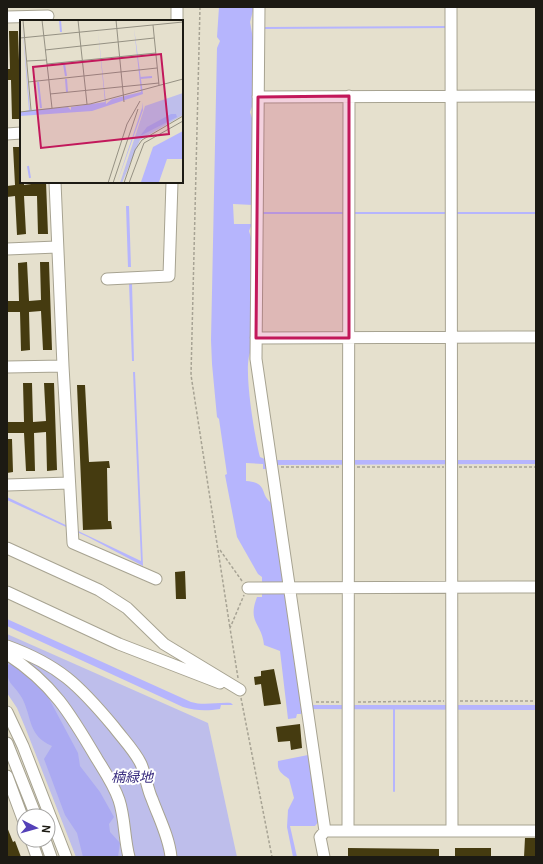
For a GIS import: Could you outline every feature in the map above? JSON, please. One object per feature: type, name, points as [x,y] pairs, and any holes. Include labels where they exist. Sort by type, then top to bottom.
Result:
[{"type":"street","points":[[177,7],[177,20]]},
{"type":"street","points":[[259,7],[256,359],[287,587],[325,831],[320,837],[324,857]]},
{"type":"street","points":[[451,7],[453,587],[452,831]]},
{"type":"street","points":[[7,17],[48,15]]},
{"type":"street","points":[[348,831],[349,96]]},
{"type":"street","points":[[258,97],[536,96]]},
{"type":"street","points":[[7,134],[20,133]]},
{"type":"street","points":[[55,183],[57,247],[73,543],[156,579]]},
{"type":"street","points":[[107,279],[169,276],[172,183]]},
{"type":"street","points":[[7,249],[57,247]]},
{"type":"street","points":[[256,338],[536,337]]},
{"type":"street","points":[[7,367],[63,366]]},
{"type":"street","points":[[7,485],[70,482]]},
{"type":"street","points":[[7,548],[99,590],[127,608],[164,644],[240,690]]},
{"type":"street","points":[[251,588],[536,587]]},
{"type":"street","points":[[7,592],[119,644],[197,675],[240,690]]},
{"type":"street","points":[[7,646],[34,656],[64,674],[90,697],[130,747],[141,764],[150,795],[165,833],[171,857]]},
{"type":"street","points":[[7,654],[29,669],[49,687],[67,709],[90,747],[120,801],[129,857]]},
{"type":"street","points":[[7,712],[23,746],[66,857]]},
{"type":"street","points":[[7,743],[33,808]]},
{"type":"street","points":[[7,776],[19,808]]},
{"type":"street","points":[[325,831],[536,831]]},
{"type":"path","points":[[200,7],[191,375],[240,690],[272,857]]},
{"type":"path","points":[[271,464],[452,464],[536,467]]},
{"type":"path","points":[[219,549],[235,574],[251,588],[230,628]]},
{"type":"path","points":[[306,705],[452,705],[536,701]]},
{"type":"highlighted area","points":[[349,96],[349,338],[256,338],[258,97]]},
{"type":"green space","name":"楠緑地","points":[[7,634],[208,723],[237,857],[76,857],[25,727],[17,708],[7,693]]},
{"type":"shaded area","points":[[219,7],[254,7],[250,22],[255,50],[252,67],[254,78],[253,104],[250,112],[253,121],[253,205],[233,204],[234,224],[252,224],[249,231],[252,241],[251,351],[248,371],[250,402],[260,457],[267,460],[536,460],[536,464],[268,465],[268,469],[263,469],[263,464],[246,463],[246,481],[258,484],[269,501],[273,504],[284,578],[282,581],[282,591],[287,598],[303,705],[536,705],[536,710],[304,709],[301,714],[297,714],[296,718],[288,719],[280,651],[264,645],[261,632],[254,618],[254,606],[257,597],[262,597],[262,577],[258,574],[237,537],[225,475],[227,474],[219,419],[217,417],[211,340],[217,48],[220,41],[217,37]]},
{"type":"shaded area","points":[[126,206],[129,206],[131,267],[128,267]]},
{"type":"shaded area","points":[[129,283],[132,283],[134,361],[132,361]]},
{"type":"shaded area","points":[[133,372],[135,372],[143,566],[88,537],[7,500],[7,497],[141,561]]},
{"type":"shaded area","points":[[7,619],[191,702],[201,704],[231,703],[233,705],[221,705],[220,709],[206,710],[183,707],[7,626]]},
{"type":"shaded area","points":[[15,663],[38,678],[78,753],[80,766],[100,792],[114,817],[109,824],[110,832],[120,843],[118,857],[83,857],[77,833],[65,815],[44,759],[52,746],[44,742],[35,731],[22,698],[9,681],[7,665]]},
{"type":"shaded area","points":[[308,755],[319,821],[315,826],[290,826],[297,857],[293,857],[287,827],[288,810],[294,798],[289,779],[280,772],[278,761]]},
{"type":"building","points":[[9,31],[18,31],[20,119],[12,119],[11,80],[7,80],[7,69],[10,69]]},
{"type":"building","points":[[13,147],[20,147],[20,183],[24,183],[24,185],[46,183],[48,234],[38,234],[37,196],[24,196],[26,234],[17,235],[15,196],[7,197],[7,186],[15,185]]},
{"type":"building","points":[[27,262],[29,301],[41,300],[40,262],[49,262],[52,350],[43,350],[41,311],[29,312],[30,350],[21,351],[20,312],[7,312],[7,301],[19,301],[18,263]]},
{"type":"building","points":[[23,383],[32,383],[33,422],[46,421],[44,383],[54,383],[57,470],[47,471],[46,432],[34,433],[35,471],[26,471],[24,433],[7,433],[7,422],[24,422]]},
{"type":"building","points":[[77,385],[85,385],[89,462],[109,461],[110,468],[107,468],[108,521],[111,521],[112,529],[83,530]]},
{"type":"building","points":[[7,439],[12,439],[13,472],[7,473]]},
{"type":"building","points":[[185,571],[186,599],[176,599],[175,572]]},
{"type":"building","points":[[274,669],[281,704],[264,706],[261,684],[255,685],[254,677],[261,676],[261,671]]},
{"type":"building","points":[[300,724],[302,748],[291,750],[290,741],[278,742],[276,727]]},
{"type":"building","points":[[7,827],[13,842],[15,841],[16,848],[18,848],[21,857],[7,857]]},
{"type":"building","points":[[525,838],[536,838],[536,857],[524,857]]},
{"type":"building","points":[[348,848],[439,849],[439,857],[348,857]]},
{"type":"building","points":[[455,848],[491,848],[491,857],[455,857]]},
{"type":"waterway","points":[[262,28],[447,27]]},
{"type":"waterway","points":[[262,213],[345,213]]},
{"type":"waterway","points":[[353,213],[447,213]]},
{"type":"waterway","points":[[455,213],[536,213]]},
{"type":"waterway","points":[[394,707],[394,791]]}]
